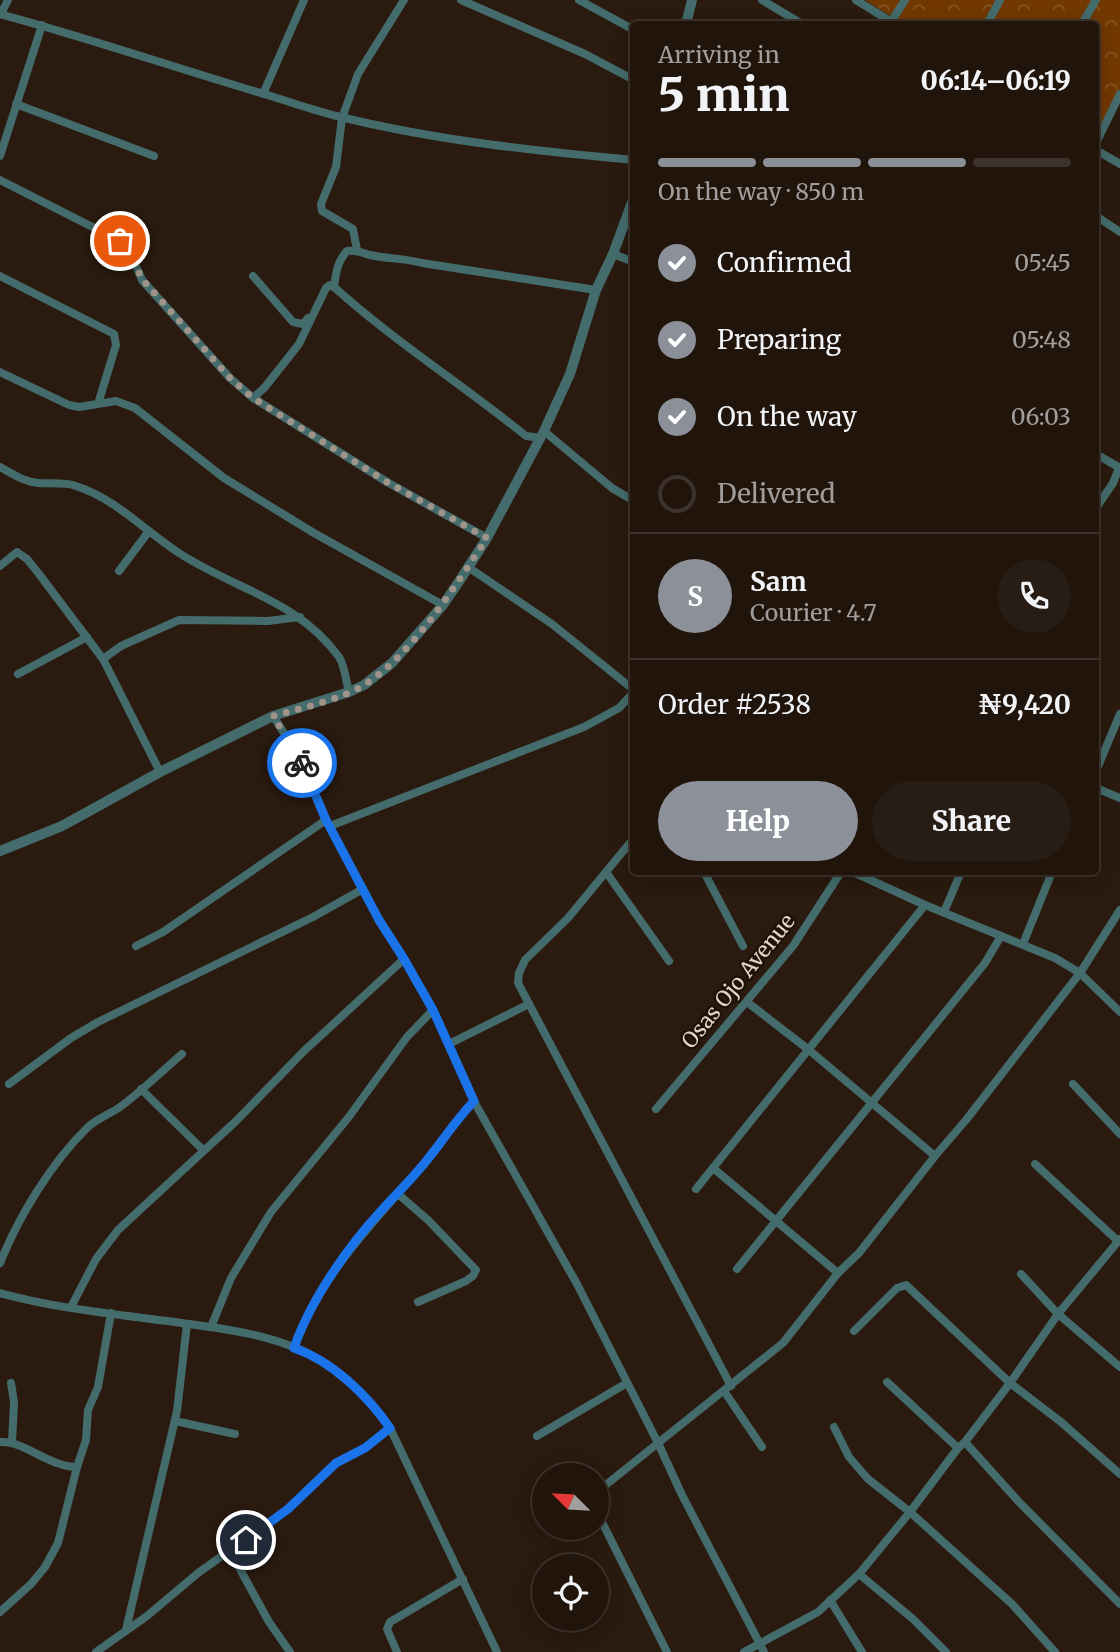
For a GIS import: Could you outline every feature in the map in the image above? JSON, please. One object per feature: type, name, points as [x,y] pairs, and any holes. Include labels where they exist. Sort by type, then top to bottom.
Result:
[{"type":"street","points":[[8,0],[0,14],[342,118],[488,144],[630,160]]},
{"type":"street","points":[[263,94],[304,0]]},
{"type":"street","points":[[357,250],[353,229],[321,209],[336,167],[342,118],[358,75],[404,0]]},
{"type":"street","points":[[461,0],[585,54],[630,78]]},
{"type":"street","points":[[579,0],[630,28]]},
{"type":"street","points":[[686,21],[692,0]]},
{"type":"street","points":[[762,0],[797,21]]},
{"type":"street","points":[[856,0],[890,21]]},
{"type":"street","points":[[894,21],[905,0]]},
{"type":"street","points":[[989,21],[1000,0]]},
{"type":"street","points":[[1084,21],[1096,0]]},
{"type":"street","points":[[0,156],[42,25]]},
{"type":"street","points":[[1099,137],[1120,94]]},
{"type":"street","points":[[16,104],[154,156]]},
{"type":"street","points":[[1099,152],[1120,164]]},
{"type":"street","points":[[0,180],[120,241],[129,250],[142,279],[230,378],[253,398],[387,482],[487,538]]},
{"type":"street","points":[[0,851],[62,826],[160,772],[273,716],[364,685],[392,663],[443,605],[487,538],[542,434],[570,374],[596,290],[630,208]]},
{"type":"street","points":[[1099,218],[1120,232]]},
{"type":"street","points":[[334,287],[336,269],[341,258],[347,251],[357,250],[370,255],[404,258],[596,290]]},
{"type":"street","points":[[613,254],[630,260]]},
{"type":"street","points":[[0,276],[114,334],[116,345],[98,404]]},
{"type":"street","points":[[253,276],[293,323],[303,324],[312,313]]},
{"type":"street","points":[[253,398],[299,344],[312,313],[330,285],[373,322],[526,436],[542,434],[630,499]]},
{"type":"street","points":[[0,372],[69,405],[79,407],[116,401],[135,408],[224,478],[314,533],[443,605]]},
{"type":"street","points":[[1099,456],[1120,468],[1099,504]]},
{"type":"street","points":[[0,467],[23,480],[74,485],[98,495],[126,512],[179,553],[301,617],[340,658],[349,692]]},
{"type":"street","points":[[119,571],[149,531]]},
{"type":"street","points":[[0,566],[14,553],[22,555],[40,574],[103,659],[160,772]]},
{"type":"street","points":[[468,567],[552,624],[630,688]]},
{"type":"street","points":[[103,659],[121,646],[178,620],[268,621],[301,617]]},
{"type":"street","points":[[18,674],[87,637]]},
{"type":"street","points":[[136,946],[163,932],[328,823],[584,727],[619,708],[630,696]]},
{"type":"street","points":[[1099,764],[1120,713]]},
{"type":"street","points":[[273,716],[299,756],[328,823],[379,920],[433,1010],[474,1101],[577,1284],[761,1648]]},
{"type":"street","points":[[1099,789],[1120,798]]},
{"type":"street","points":[[630,843],[568,918],[525,960],[518,983],[728,1388],[762,1447]]},
{"type":"street","points":[[606,872],[669,961]]},
{"type":"street","points":[[706,875],[743,946]]},
{"type":"street","name":"Osas Ojo Avenue","points":[[656,1109],[793,946],[839,875]]},
{"type":"street","points":[[944,912],[960,875]]},
{"type":"street","points":[[1023,944],[1051,875]]},
{"type":"street","points":[[875,876],[925,905],[1055,958],[1080,973],[1120,1012]]},
{"type":"street","points":[[9,1084],[71,1038],[107,1017],[363,890]]},
{"type":"street","points":[[696,1189],[925,905]]},
{"type":"street","points":[[609,1482],[783,1343],[934,1156],[966,1121],[1080,973],[1120,910]]},
{"type":"street","points":[[737,1269],[778,1222],[985,964],[1001,936]]},
{"type":"street","points":[[71,1307],[96,1259],[118,1230],[404,959]]},
{"type":"street","points":[[747,1002],[809,1050],[934,1156]]},
{"type":"street","points":[[449,1044],[529,1004]]},
{"type":"street","points":[[211,1327],[231,1278],[271,1212],[348,1118],[407,1037],[433,1010]]},
{"type":"street","points":[[0,1263],[18,1223],[80,1135],[97,1120],[119,1107],[182,1054]]},
{"type":"street","points":[[1073,1084],[1120,1134]]},
{"type":"street","points":[[141,1089],[203,1150]]},
{"type":"street","points":[[294,1348],[303,1326],[337,1267],[379,1212],[398,1194],[474,1101]]},
{"type":"street","points":[[744,1652],[761,1648],[818,1612],[859,1574],[1010,1383],[1058,1314],[1118,1246],[1035,1164]]},
{"type":"street","points":[[713,1168],[838,1273]]},
{"type":"street","points":[[398,1194],[428,1220],[476,1270],[466,1281],[418,1302]]},
{"type":"street","points":[[1021,1274],[1058,1314],[1120,1367]]},
{"type":"street","points":[[854,1331],[897,1288],[906,1285],[1010,1383],[1061,1422],[1120,1474]]},
{"type":"street","points":[[0,1293],[271,1339],[304,1351],[335,1371],[375,1407],[390,1428],[497,1652]]},
{"type":"street","points":[[0,1612],[31,1584],[54,1552],[86,1440],[88,1410],[98,1387],[111,1313]]},
{"type":"street","points":[[126,1630],[175,1421],[187,1324]]},
{"type":"street","points":[[11,1382],[14,1402],[12,1443]]},
{"type":"street","points":[[887,1382],[961,1445],[1120,1604]]},
{"type":"street","points":[[537,1436],[627,1383]]},
{"type":"street","points":[[175,1421],[235,1434]]},
{"type":"street","points":[[834,1427],[849,1457],[868,1479],[910,1512],[1012,1604],[1055,1652]]},
{"type":"street","points":[[96,1652],[288,1509],[342,1458],[365,1448],[390,1428]]},
{"type":"street","points":[[0,1442],[12,1443],[60,1465],[77,1467]]},
{"type":"street","points":[[609,1536],[667,1652]]},
{"type":"street","points":[[230,1551],[269,1622],[290,1652]]},
{"type":"street","points":[[859,1574],[913,1619],[946,1652]]},
{"type":"street","points":[[397,1652],[387,1629],[390,1622],[463,1579]]},
{"type":"street","points":[[831,1600],[862,1652]]},
{"type":"green space","points":[[865,0],[1120,0],[1120,94],[1099,139],[1099,21],[898,21]]},
{"type":"way so far","points":[[120,241],[129,250],[142,279],[230,378],[253,398],[387,482],[487,538],[443,605],[392,663],[364,685],[349,692],[273,716],[302,763]]},
{"type":"route","points":[[246,1540],[288,1509],[342,1458],[365,1448],[390,1428],[375,1407],[335,1371],[304,1351],[294,1348],[337,1267],[379,1212],[428,1159],[474,1101],[433,1010],[379,920],[326,820],[302,763]]}]
